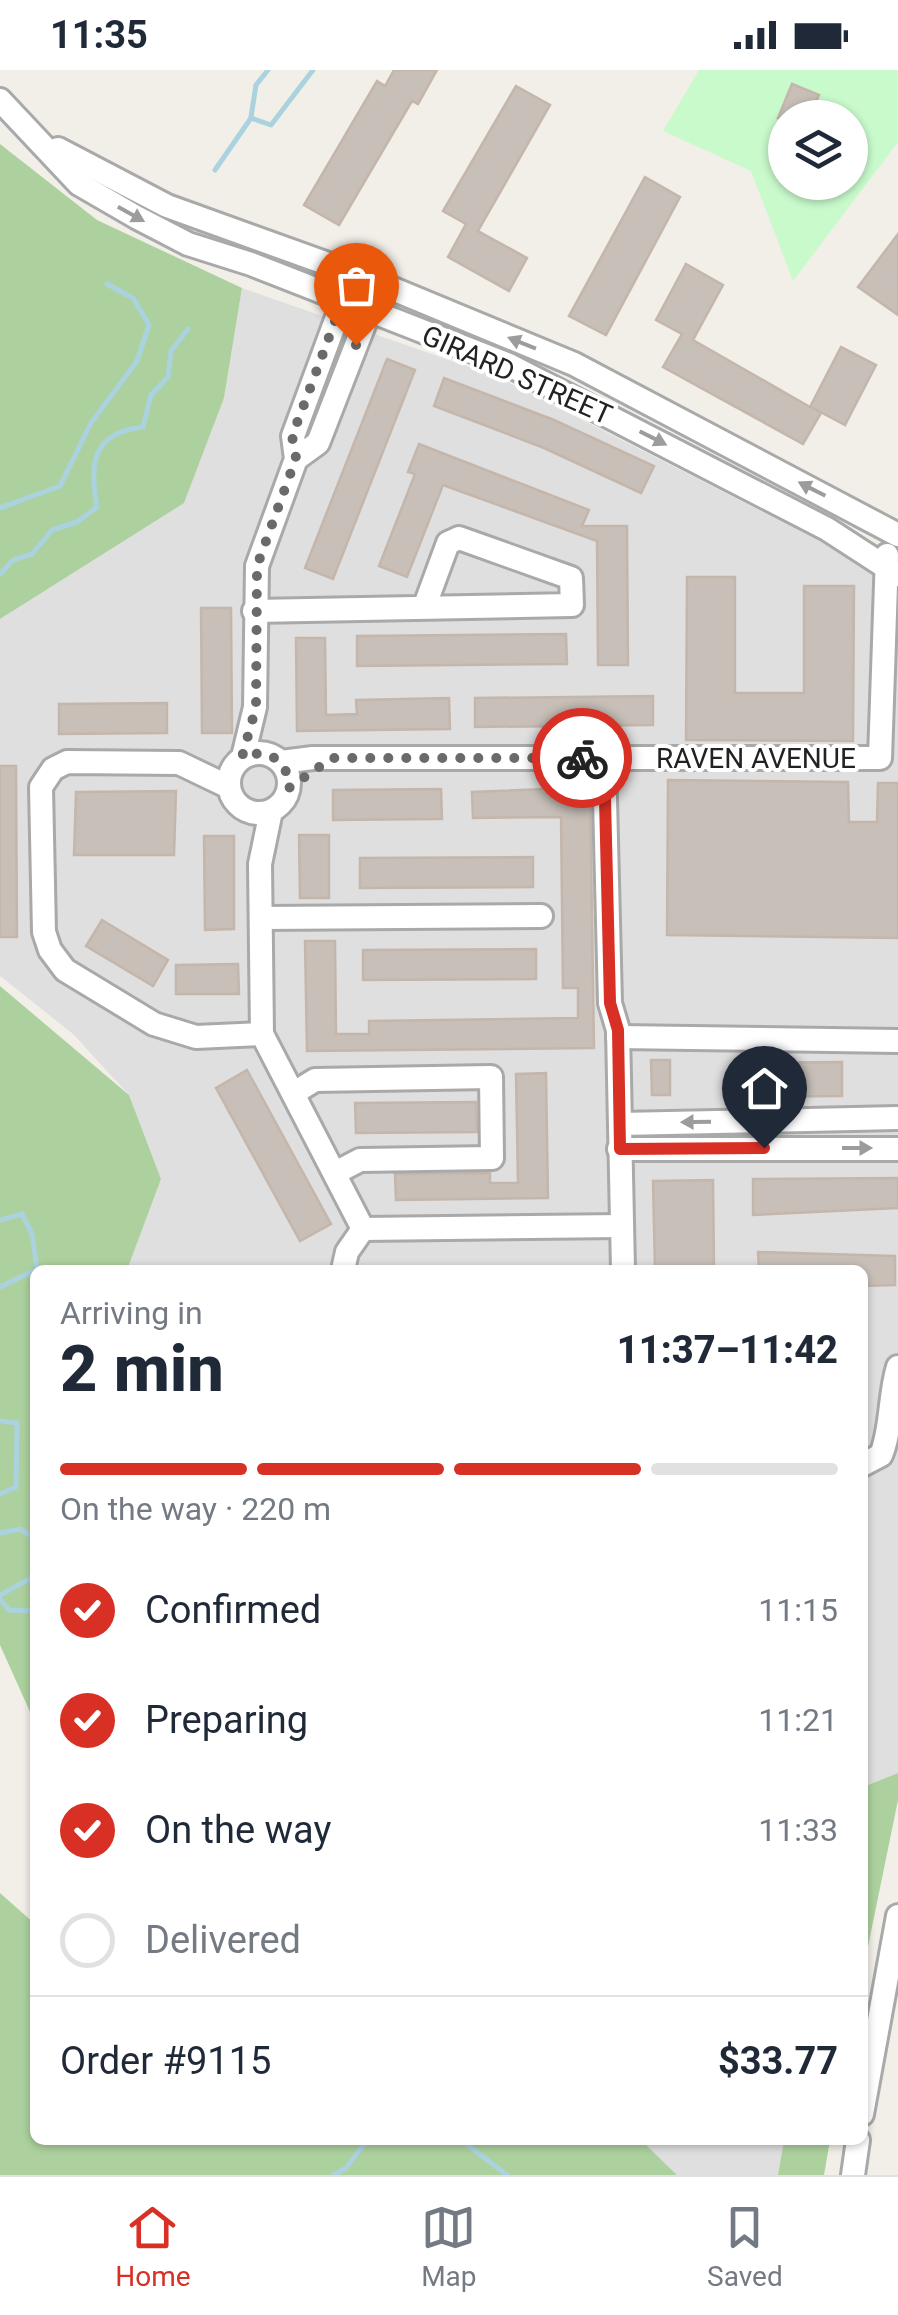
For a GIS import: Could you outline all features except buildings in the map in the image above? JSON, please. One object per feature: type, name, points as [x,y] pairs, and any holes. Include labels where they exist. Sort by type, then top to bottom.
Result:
[{"type":"street","name":"GIRARD STREET","points":[[0,100],[79,184],[136,217],[188,244],[508,365],[828,529],[890,571]]},
{"type":"street","name":"GIRARD STREET","points":[[29,131],[96,173],[166,206],[364,276],[574,364],[896,534]]},
{"type":"street","points":[[289,788],[256,707],[257,566],[296,458],[292,436],[342,302],[364,276]]},
{"type":"street","points":[[296,458],[318,443],[369,312],[364,276]]},
{"type":"street","points":[[890,571],[896,534]]},
{"type":"street","points":[[254,611],[424,608],[572,605],[571,578],[459,538],[448,543],[424,608]]},
{"type":"street","name":"RAVEN AVENUE","points":[[235,769],[275,758],[880,758],[890,571]]},
{"type":"street","points":[[256,707],[235,769],[242,808],[260,864]]},
{"type":"street","points":[[235,769],[201,757],[179,764],[66,762],[45,777],[41,787],[41,892],[50,950],[65,970],[166,1029],[196,1037],[262,1034]]},
{"type":"street","points":[[332,758],[289,788],[271,811],[260,864],[262,1034],[364,1229]]},
{"type":"street","points":[[604,758],[610,1003],[618,1037],[623,1265]]},
{"type":"street","points":[[242,808],[271,811]]},
{"type":"street","points":[[262,918],[542,916]]},
{"type":"street","points":[[618,1037],[898,1041]]},
{"type":"street","points":[[294,1093],[316,1080],[490,1077],[492,1158],[360,1160],[337,1172]]},
{"type":"street","points":[[620,1124],[898,1118]]},
{"type":"street","points":[[620,1149],[898,1148]]},
{"type":"street","points":[[364,1229],[622,1226]]},
{"type":"street","points":[[345,1265],[347,1252],[364,1229]]},
{"type":"street","points":[[868,1462],[881,1455],[888,1437],[891,1388],[898,1367]]},
{"type":"street","points":[[868,2081],[898,1916]]},
{"type":"street","points":[[853,2175],[857,2145]]},
{"type":"shaded area","points":[[242,288],[498,377],[898,581],[898,1773],[868,1785],[868,1265],[129,1265],[161,1179],[129,1095],[73,1034],[0,976],[0,619],[184,502],[224,398]]},
{"type":"shaded area","points":[[646,2145],[783,2145],[778,2175],[677,2175]]},
{"type":"green space","points":[[699,70],[898,70],[898,142],[868,182],[868,100],[768,100],[768,200],[854,200],[793,281],[751,171],[663,131]]},
{"type":"green space","points":[[0,144],[97,220],[242,288],[224,398],[184,503],[0,619]]},
{"type":"green space","points":[[0,986],[129,1095],[161,1179],[129,1265],[30,1265],[30,1712],[0,1645]]},
{"type":"green space","points":[[898,1773],[898,1800],[868,1947],[868,1785]]},
{"type":"green space","points":[[0,1893],[30,1920],[30,2145],[646,2145],[677,2175],[0,2175]]},
{"type":"green space","points":[[783,2145],[829,2145],[824,2175],[778,2175]]},
{"type":"waterway","points":[[251,117],[256,85],[268,70]]},
{"type":"waterway","points":[[215,170],[251,118],[271,125],[313,70]]},
{"type":"waterway","points":[[0,508],[60,486],[91,423],[137,361],[149,325],[133,298],[107,284]]},
{"type":"waterway","points":[[0,574],[13,560],[32,554],[52,530],[77,522],[97,507],[94,477],[98,453],[113,436],[143,427],[151,395],[168,377],[171,351],[188,329]]},
{"type":"waterway","points":[[0,1220],[22,1214],[32,1234],[36,1265]]},
{"type":"waterway","points":[[0,1287],[30,1272]]},
{"type":"waterway","points":[[0,1421],[17,1423],[16,1487],[0,1494]]},
{"type":"waterway","points":[[0,1533],[20,1529],[30,1535]]},
{"type":"waterway","points":[[0,1595],[30,1579]]},
{"type":"waterway","points":[[0,1599],[9,1610],[30,1611]]},
{"type":"waterway","points":[[334,2175],[346,2168],[363,2145]]},
{"type":"waterway","points":[[468,2145],[507,2175]]},
{"type":"way so far","points":[[356,345],[369,312],[364,276],[342,302],[292,436],[296,458],[257,566],[256,707],[242,757],[261,753],[276,758],[286,770],[289,788],[308,771],[332,758],[582,758]]},
{"type":"route","points":[[582,758],[604,758],[610,1003],[618,1030],[620,1149],[764,1148]]}]
